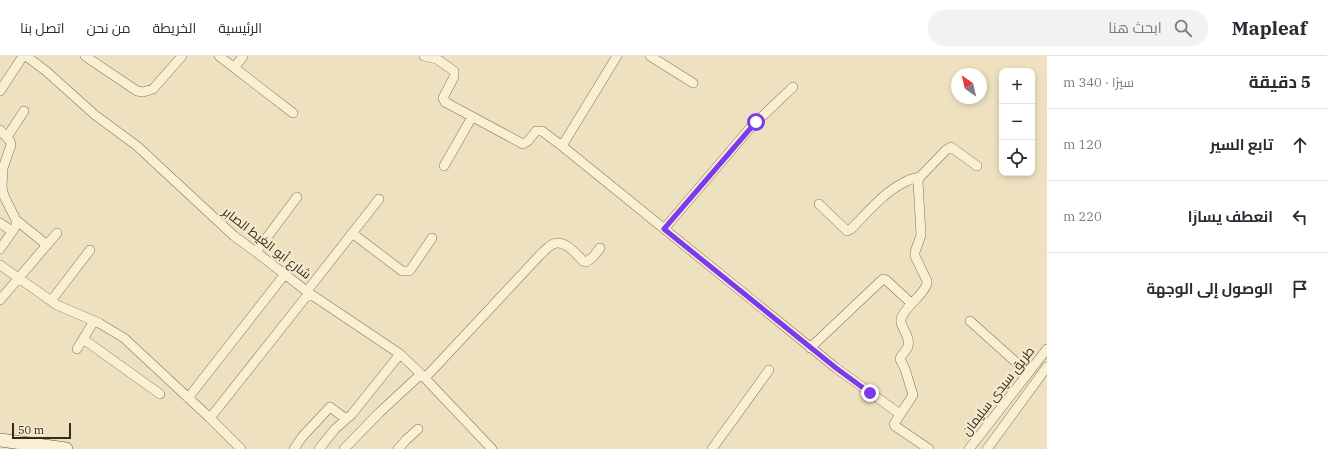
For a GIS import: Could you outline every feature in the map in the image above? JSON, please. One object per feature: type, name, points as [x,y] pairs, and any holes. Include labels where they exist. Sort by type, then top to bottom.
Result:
[{"type":"main road","points":[[0,440],[66,449]]},
{"type":"street","points":[[0,91],[23,56]]},
{"type":"street","name":"شارع أبو الغيط الصابر","points":[[26,56],[46,71],[95,114],[137,146],[228,231],[308,292],[400,354],[423,376],[492,449]]},
{"type":"street","points":[[85,56],[138,91],[143,92],[153,89],[182,56]]},
{"type":"street","points":[[219,56],[293,113]]},
{"type":"street","points":[[235,68],[243,56]]},
{"type":"street","points":[[424,56],[437,59],[454,71],[454,76],[443,98],[443,101],[520,143],[526,143],[533,133],[539,130],[562,146],[810,348],[855,383],[900,414]]},
{"type":"street","points":[[562,146],[617,56]]},
{"type":"street","points":[[650,56],[661,59],[692,83]]},
{"type":"street","points":[[664,229],[751,127],[794,87]]},
{"type":"street","points":[[7,137],[24,111]]},
{"type":"street","points":[[444,166],[472,117]]},
{"type":"street","points":[[0,130],[7,137],[11,145],[3,168],[2,187],[4,196],[16,220],[47,245]]},
{"type":"street","points":[[929,449],[895,426],[894,422],[913,395],[905,369],[900,359],[908,347],[908,335],[901,319],[927,284],[915,252],[921,235],[918,185],[920,177],[946,150],[951,147],[978,166]]},
{"type":"street","points":[[819,204],[847,231],[851,229],[883,197],[906,181],[920,177]]},
{"type":"street","points":[[256,252],[297,197]]},
{"type":"street","points":[[210,418],[379,199]]},
{"type":"street","points":[[0,249],[16,225],[16,220]]},
{"type":"street","points":[[0,224],[12,231]]},
{"type":"street","points":[[0,300],[57,233]]},
{"type":"street","points":[[352,233],[402,271],[406,272],[411,269],[432,238]]},
{"type":"street","points":[[344,449],[380,412],[423,376],[552,244],[564,244],[586,262],[593,257],[600,248]]},
{"type":"street","points":[[51,301],[90,250]]},
{"type":"street","points":[[0,265],[51,301],[63,308],[108,327],[124,338],[210,418],[240,449]]},
{"type":"street","points":[[188,398],[285,274]]},
{"type":"street","points":[[810,348],[883,280],[886,280],[910,303],[912,303]]},
{"type":"street","points":[[77,349],[94,321]]},
{"type":"street","points":[[970,321],[1028,373]]},
{"type":"street","points":[[83,339],[160,394]]},
{"type":"street","name":"طريق سيدى سليمان","points":[[969,449],[1047,349]]},
{"type":"street","points":[[319,449],[335,429],[352,414],[400,354]]},
{"type":"street","name":"طريق سيدى سليمان","points":[[987,449],[1047,367]]},
{"type":"street","points":[[712,449],[769,370]]},
{"type":"street","points":[[1009,397],[1020,404]]},
{"type":"street","points":[[294,449],[302,436],[330,406],[346,419]]},
{"type":"street","points":[[398,449],[418,429]]},
{"type":"route","points":[[756,122],[664,229],[836,368],[870,393]]}]
